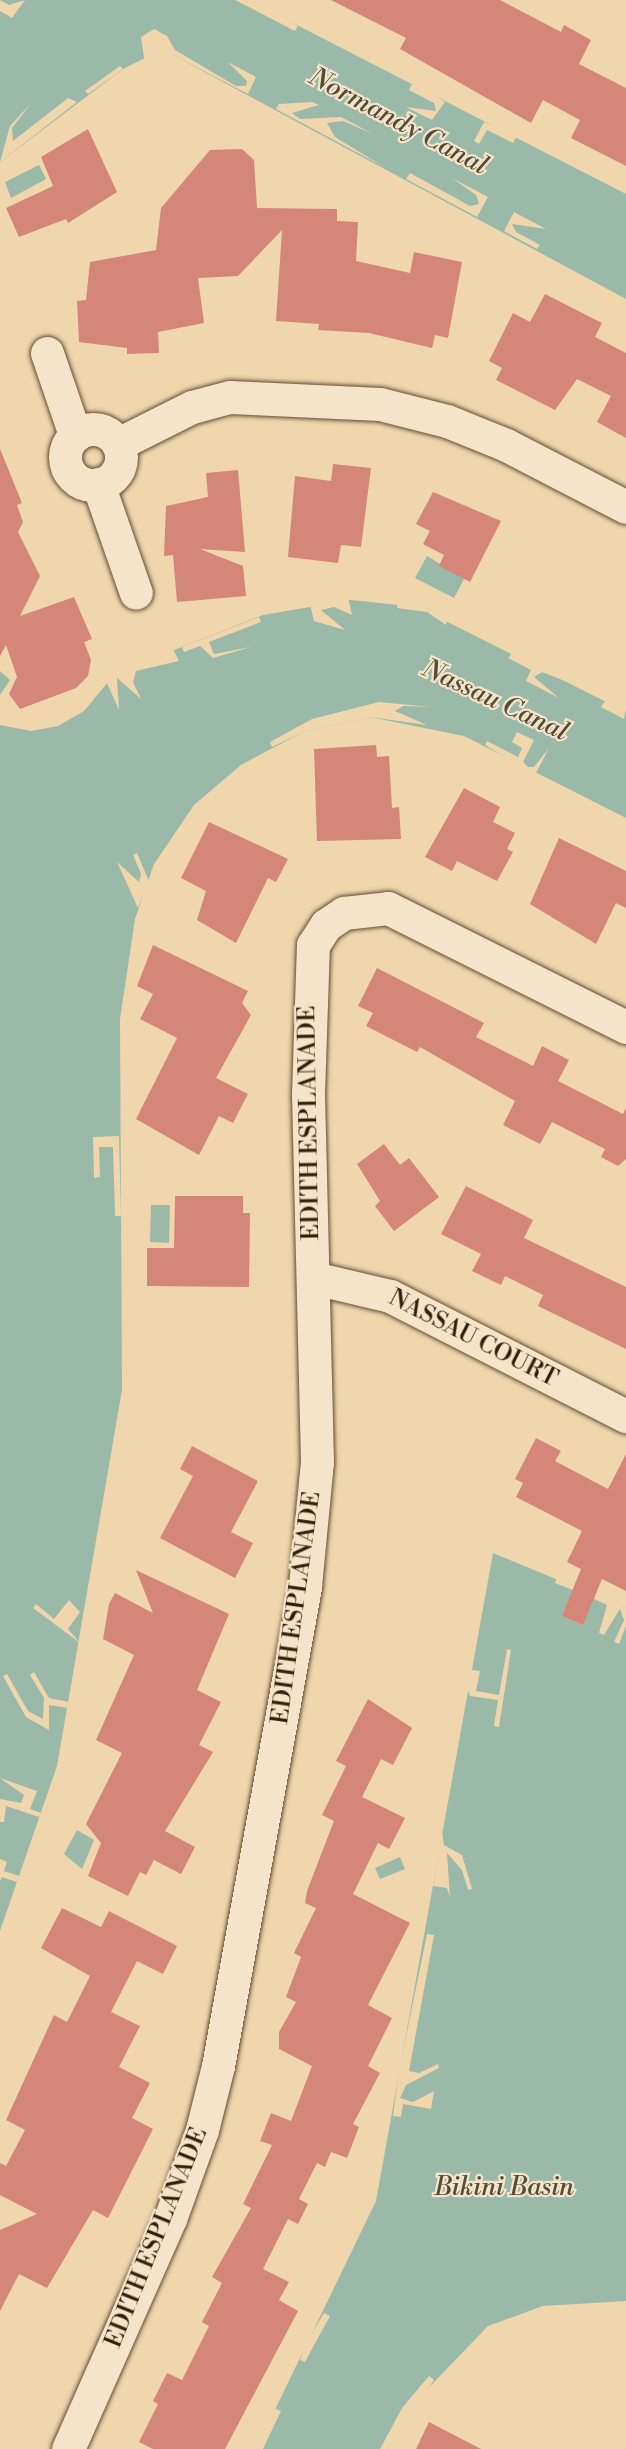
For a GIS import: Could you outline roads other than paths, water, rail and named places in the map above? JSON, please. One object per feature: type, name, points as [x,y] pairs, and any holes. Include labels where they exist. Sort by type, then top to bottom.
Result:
[{"type":"street","points":[[47,353],[75,435]]},
{"type":"street","points":[[118,444],[192,407],[230,397],[380,404],[497,442],[626,507]]},
{"type":"street","points":[[94,429],[118,444],[117,472],[98,484],[83,483],[68,471],[65,452],[75,435],[94,429]]},
{"type":"street","points":[[98,484],[136,593]]},
{"type":"street","name":"EDITH ESPLANADE","points":[[68,2449],[151,2227],[218,2071],[305,1586],[317,1462],[308,978],[314,945],[326,925],[367,907],[413,916],[626,1027]]},
{"type":"street","name":"NASSAU COURT","points":[[314,1278],[390,1296],[626,1416]]},
{"type":"water","name":"Normandy Canal","points":[[0,0],[248,0],[626,194],[626,299],[173,55],[153,54],[123,69],[0,162]]},
{"type":"water","points":[[39,165],[46,179],[11,198],[5,182]]},
{"type":"water","points":[[427,556],[464,579],[454,598],[415,578]]},
{"type":"water","name":"Nassau Canal","points":[[351,600],[418,607],[626,712],[626,818],[464,736],[370,717],[303,732],[241,765],[194,805],[154,864],[135,919],[120,1019],[122,1390],[57,1766],[0,1931],[0,725],[31,731],[58,726],[84,711],[108,682],[174,650],[263,615]]},
{"type":"water","points":[[0,671],[10,680],[0,695]]},
{"type":"water","points":[[151,1205],[170,1205],[169,1243],[150,1242]]},
{"type":"water","name":"Bikini Basin","points":[[493,1553],[626,1608],[626,2301],[543,2306],[488,2326],[412,2405],[388,2449],[256,2449],[376,2201]]},
{"type":"water","points":[[77,1830],[94,1840],[82,1869],[64,1854]]},
{"type":"water","points":[[400,1857],[405,1869],[380,1879],[375,1868]]}]
